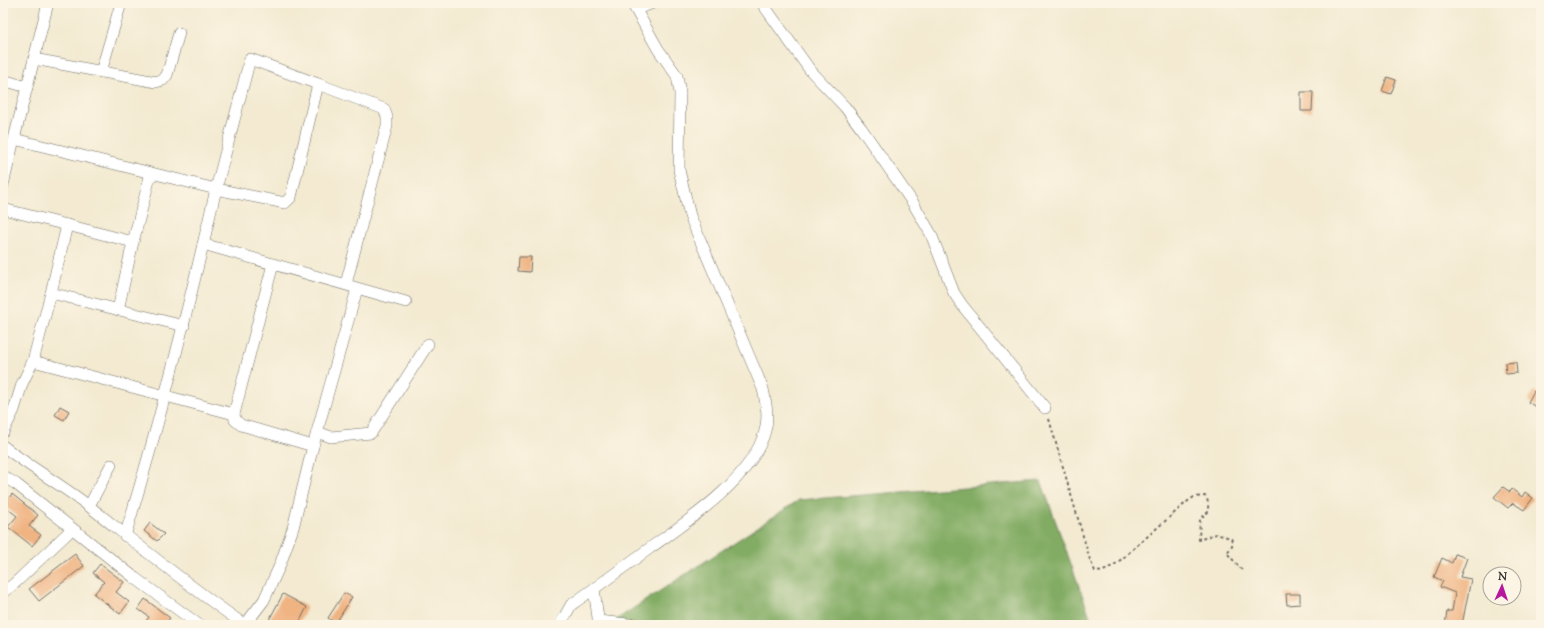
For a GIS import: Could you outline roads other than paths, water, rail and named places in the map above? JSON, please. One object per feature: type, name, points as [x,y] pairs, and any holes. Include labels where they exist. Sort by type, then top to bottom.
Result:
[{"type":"street","points":[[3,185],[48,3]]},
{"type":"street","points":[[101,72],[121,3]]},
{"type":"street","points":[[560,625],[571,605],[693,517],[734,482],[753,457],[765,431],[767,410],[763,389],[685,201],[679,170],[680,93],[677,76],[634,6],[653,3]]},
{"type":"street","points":[[762,3],[810,70],[845,107],[861,128],[913,203],[931,234],[954,293],[1045,408]]},
{"type":"street","points":[[34,60],[156,82],[163,80],[167,75],[179,33]]},
{"type":"street","points":[[125,536],[148,462],[164,395],[184,326],[216,189],[250,59],[384,109],[387,117],[387,126],[346,284]]},
{"type":"street","points":[[3,80],[27,87]]},
{"type":"street","points":[[14,139],[216,189],[285,204],[289,201],[318,84]]},
{"type":"street","points":[[118,310],[133,242],[151,173]]},
{"type":"street","points":[[3,208],[133,242]]},
{"type":"street","points":[[3,432],[14,410],[22,384],[34,361],[67,225]]},
{"type":"street","points":[[203,244],[406,302]]},
{"type":"street","points":[[273,264],[234,414],[235,420],[241,425],[313,446]]},
{"type":"street","points":[[3,446],[23,462],[89,506],[194,590],[245,625],[264,600],[280,565],[293,528],[313,446],[357,289]]},
{"type":"street","points":[[50,293],[184,326]]},
{"type":"street","points":[[317,432],[332,437],[371,433],[428,344]]},
{"type":"street","points":[[34,361],[234,414]]},
{"type":"street","points":[[89,506],[111,465]]},
{"type":"street","points":[[3,476],[16,484],[72,529],[199,625]]},
{"type":"street","points":[[3,592],[14,584],[72,529]]},
{"type":"street","points":[[594,589],[599,623],[638,625]]}]
